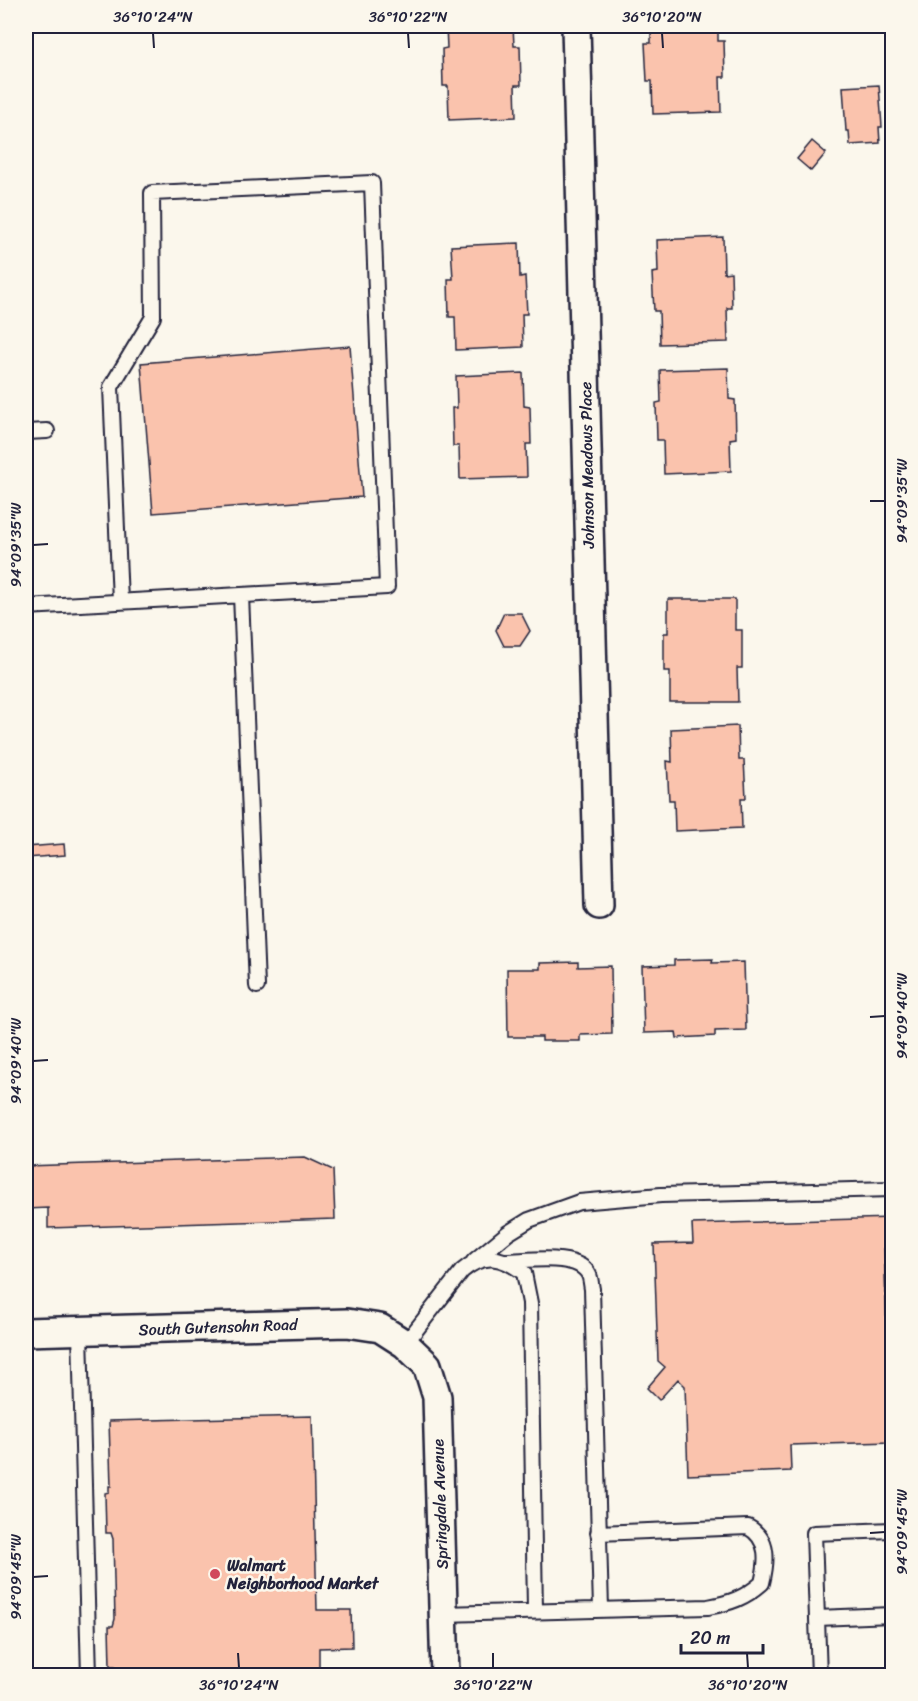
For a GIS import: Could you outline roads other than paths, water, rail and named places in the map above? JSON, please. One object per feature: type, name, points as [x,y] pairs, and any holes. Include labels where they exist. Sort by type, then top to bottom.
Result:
[{"type":"street","name":"Johnson Meadows Place","points":[[576,26],[598,905]]},
{"type":"street","name":"South Gutensohn Road","points":[[26,1332],[346,1323],[380,1328],[405,1344]]},
{"type":"street","name":"Springdale Avenue","points":[[405,1344],[427,1365],[437,1397],[445,1676]]},
{"type":"lane","points":[[26,607],[120,602],[387,587],[372,183],[152,193],[153,317],[111,387],[120,602]]},
{"type":"lane","points":[[26,432],[47,431]]},
{"type":"lane","points":[[242,595],[257,987]]},
{"type":"lane","points":[[405,1344],[462,1271],[508,1233],[529,1220],[579,1202],[661,1195],[892,1189]]},
{"type":"lane","points":[[474,1261],[492,1258],[505,1261],[566,1260],[582,1266],[589,1274],[592,1289],[601,1609]]},
{"type":"lane","points":[[505,1261],[524,1273],[530,1304],[535,1610]]},
{"type":"lane","points":[[80,1332],[89,1676]]},
{"type":"lane","points":[[443,1614],[708,1607],[732,1602],[749,1595],[762,1583],[766,1547],[758,1533],[748,1527],[598,1533]]},
{"type":"lane","points":[[819,1676],[814,1533],[892,1530]]},
{"type":"lane","points":[[817,1618],[892,1615]]},
{"type":"place","name":"Walmart Neighborhood Market","points":[[215,1574]]}]
